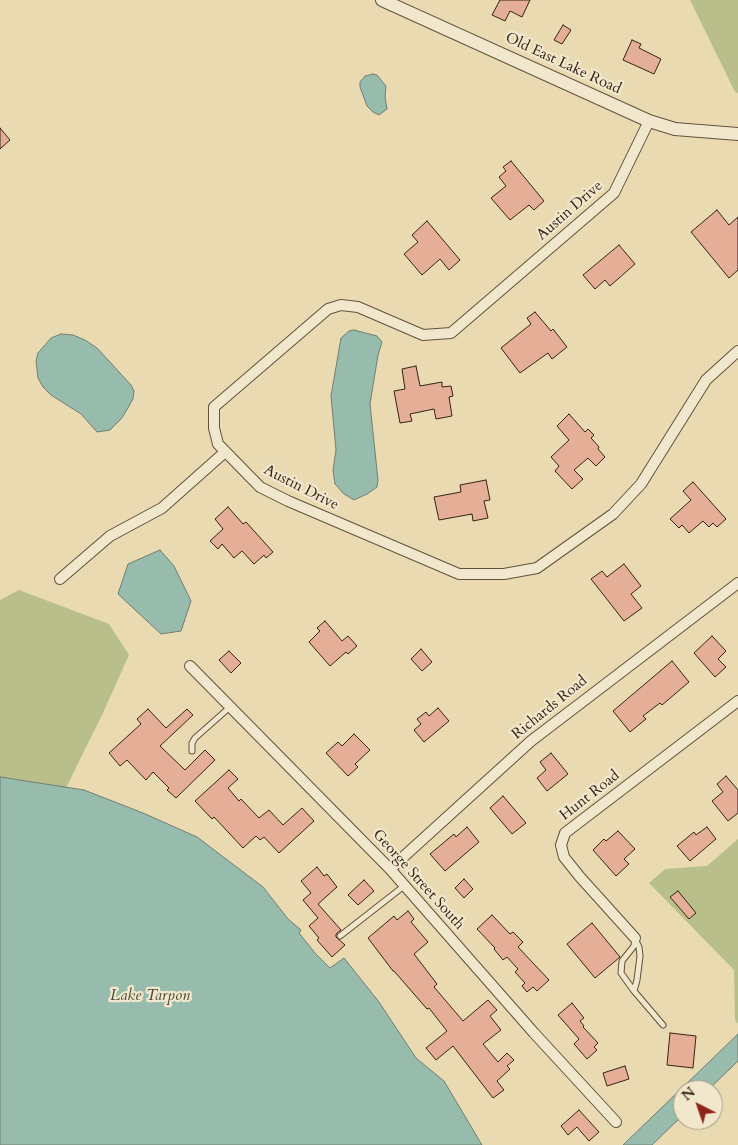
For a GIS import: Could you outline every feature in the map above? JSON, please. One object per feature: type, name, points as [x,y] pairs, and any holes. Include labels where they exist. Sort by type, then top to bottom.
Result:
[{"type":"street","name":"Old East Lake Road","points":[[382,0],[649,121],[675,129],[738,134]]},
{"type":"street","name":"Austin Drive","points":[[649,121],[614,193],[450,333],[423,335],[358,307],[341,305],[328,309],[214,407],[214,428],[218,444],[260,487],[304,509],[459,574],[504,574],[537,568],[613,514],[641,484],[706,380],[738,351]]},
{"type":"street","points":[[60,579],[110,536],[162,508],[225,452]]},
{"type":"street","name":"Richards Road","points":[[390,869],[531,740],[738,583]]},
{"type":"street","name":"George Street South","points":[[190,666],[390,869],[534,1033],[616,1122]]},
{"type":"street","name":"Hunt Road","points":[[635,938],[564,857],[561,845],[565,833],[738,701]]},
{"type":"lane","points":[[192,751],[192,743],[195,738],[230,707]]},
{"type":"lane","points":[[340,936],[404,886]]},
{"type":"lane","points":[[635,938],[634,946],[622,960],[622,973],[634,991],[663,1025]]},
{"type":"lane","points":[[634,991],[640,956],[635,938]]},
{"type":"green space","points":[[690,0],[738,0],[738,93],[735,92]]},
{"type":"green space","points":[[19,590],[109,624],[129,655],[62,796],[0,786],[0,600]]},
{"type":"green space","points":[[738,839],[738,1024],[735,1020],[734,970],[649,883],[665,869],[707,866]]},
{"type":"water","points":[[377,75],[386,86],[387,109],[379,115],[367,106],[360,87],[360,82],[365,76]]},
{"type":"water","points":[[354,330],[377,336],[382,342],[370,404],[378,480],[377,487],[354,500],[344,494],[335,484],[333,470],[336,450],[331,396],[341,338],[349,331]]},
{"type":"water","points":[[61,334],[73,335],[97,348],[131,385],[134,391],[133,399],[122,418],[110,430],[97,432],[81,414],[51,395],[38,378],[36,361],[38,353],[51,338]]},
{"type":"water","points":[[160,550],[174,566],[191,601],[181,631],[161,634],[118,594],[128,564]]},
{"type":"water","name":"Lake Tarpon","points":[[0,777],[84,790],[143,813],[197,837],[263,887],[288,919],[301,930],[299,933],[315,953],[330,968],[344,958],[379,1002],[416,1058],[444,1081],[482,1145],[0,1145]]},
{"type":"water","points":[[738,1034],[738,1061],[718,1080],[690,1080]]},
{"type":"water","points":[[673,1097],[673,1125],[652,1145],[623,1145]]},
{"type":"building","points":[[500,0],[530,0],[522,17],[510,11],[505,21],[492,15]]},
{"type":"building","points":[[563,25],[571,30],[562,44],[554,40]]},
{"type":"building","points":[[632,40],[641,44],[639,48],[661,59],[654,74],[623,60]]},
{"type":"building","points":[[0,128],[10,140],[0,149]]},
{"type":"building","points":[[511,161],[544,201],[534,210],[529,205],[510,220],[491,198],[506,186],[499,177],[506,171],[503,167]]},
{"type":"building","points":[[717,210],[729,225],[738,217],[738,270],[729,278],[691,232]]},
{"type":"building","points":[[427,221],[460,260],[449,270],[440,259],[422,275],[404,254],[418,242],[412,235]]},
{"type":"building","points":[[619,245],[635,264],[610,286],[605,280],[595,289],[583,275]]},
{"type":"building","points":[[535,312],[551,331],[553,329],[567,347],[552,359],[548,353],[520,373],[501,348],[531,324],[527,318]]},
{"type":"building","points":[[416,366],[420,386],[442,382],[442,387],[451,386],[453,396],[449,397],[452,416],[436,419],[434,409],[410,414],[412,421],[400,423],[394,391],[405,389],[402,369]]},
{"type":"building","points":[[569,414],[585,432],[588,429],[594,435],[591,438],[605,457],[596,466],[588,458],[574,470],[583,479],[572,489],[555,471],[559,466],[551,457],[569,440],[557,426]]},
{"type":"building","points":[[486,480],[490,500],[484,501],[488,518],[473,521],[472,514],[439,520],[434,497],[461,492],[460,485]]},
{"type":"building","points":[[693,482],[726,519],[717,527],[713,523],[709,527],[703,521],[689,533],[682,525],[679,528],[670,519],[691,500],[683,491]]},
{"type":"building","points":[[228,507],[243,524],[246,522],[273,552],[266,558],[264,555],[254,564],[242,551],[234,558],[222,544],[218,549],[210,541],[223,529],[215,519]]},
{"type":"building","points":[[624,564],[641,586],[631,594],[642,608],[624,621],[591,579],[602,571],[607,577]]},
{"type":"building","points":[[325,621],[342,641],[348,636],[357,646],[348,654],[346,652],[330,666],[309,642],[320,631],[317,628]]},
{"type":"building","points":[[712,636],[726,651],[718,659],[726,667],[715,677],[694,653]]},
{"type":"building","points":[[421,649],[432,662],[422,671],[411,659]]},
{"type":"building","points":[[229,651],[241,663],[231,673],[219,660]]},
{"type":"building","points":[[672,661],[689,682],[662,705],[660,703],[643,716],[646,719],[630,732],[613,711]]},
{"type":"building","points":[[438,708],[449,721],[424,742],[414,730],[421,724],[417,719],[426,712],[429,716]]},
{"type":"building","points":[[148,709],[166,728],[187,709],[193,715],[160,746],[185,770],[205,750],[215,760],[176,798],[153,772],[146,780],[127,760],[120,766],[109,753],[141,724],[137,719]]},
{"type":"building","points":[[354,734],[370,750],[355,764],[358,767],[348,776],[326,753],[338,742],[342,746]]},
{"type":"building","points":[[551,753],[568,774],[547,791],[537,778],[546,770],[540,762]]},
{"type":"building","points":[[229,770],[238,779],[228,788],[239,801],[241,799],[259,818],[269,810],[283,825],[302,808],[314,821],[279,853],[264,837],[260,840],[256,836],[243,848],[214,817],[212,819],[195,801]]},
{"type":"building","points":[[726,776],[738,790],[738,813],[728,821],[712,801],[723,792],[717,784]]},
{"type":"building","points":[[503,796],[526,823],[512,834],[490,808]]},
{"type":"building","points":[[467,827],[479,842],[445,871],[430,854],[454,834],[456,837]]},
{"type":"building","points":[[707,827],[716,839],[690,861],[677,846],[694,832],[696,835]]},
{"type":"building","points":[[618,831],[635,849],[624,859],[629,864],[616,876],[593,850],[604,839],[606,841]]},
{"type":"building","points":[[317,867],[324,876],[327,874],[337,887],[318,904],[341,930],[336,934],[336,937],[345,945],[332,957],[317,940],[319,938],[309,926],[318,918],[303,900],[311,893],[301,881]]},
{"type":"building","points":[[464,879],[473,889],[464,898],[455,888]]},
{"type":"building","points":[[364,880],[374,891],[358,905],[348,895]]},
{"type":"building","points":[[678,891],[696,913],[689,919],[670,897]]},
{"type":"building","points":[[408,911],[414,919],[411,922],[428,942],[414,954],[437,984],[434,987],[463,1021],[488,1000],[497,1010],[490,1016],[501,1030],[483,1044],[498,1062],[507,1053],[514,1060],[507,1066],[510,1069],[497,1081],[504,1090],[493,1098],[453,1046],[436,1060],[426,1048],[447,1031],[429,1008],[427,1009],[393,971],[368,938],[394,916],[397,920]]},
{"type":"building","points":[[492,915],[510,934],[513,932],[523,942],[518,947],[549,980],[537,991],[533,987],[527,992],[522,986],[525,983],[515,972],[518,969],[507,957],[503,960],[495,948],[477,929]]},
{"type":"building","points":[[592,923],[620,957],[595,978],[567,944]]},
{"type":"building","points":[[572,1003],[584,1018],[580,1021],[583,1027],[598,1043],[594,1047],[597,1050],[587,1059],[574,1044],[579,1039],[558,1015]]},
{"type":"building","points":[[670,1033],[696,1036],[693,1068],[667,1065]]},
{"type":"building","points":[[625,1066],[629,1079],[607,1086],[603,1073]]},
{"type":"building","points":[[579,1110],[599,1132],[589,1141],[577,1127],[568,1135],[561,1126]]}]
